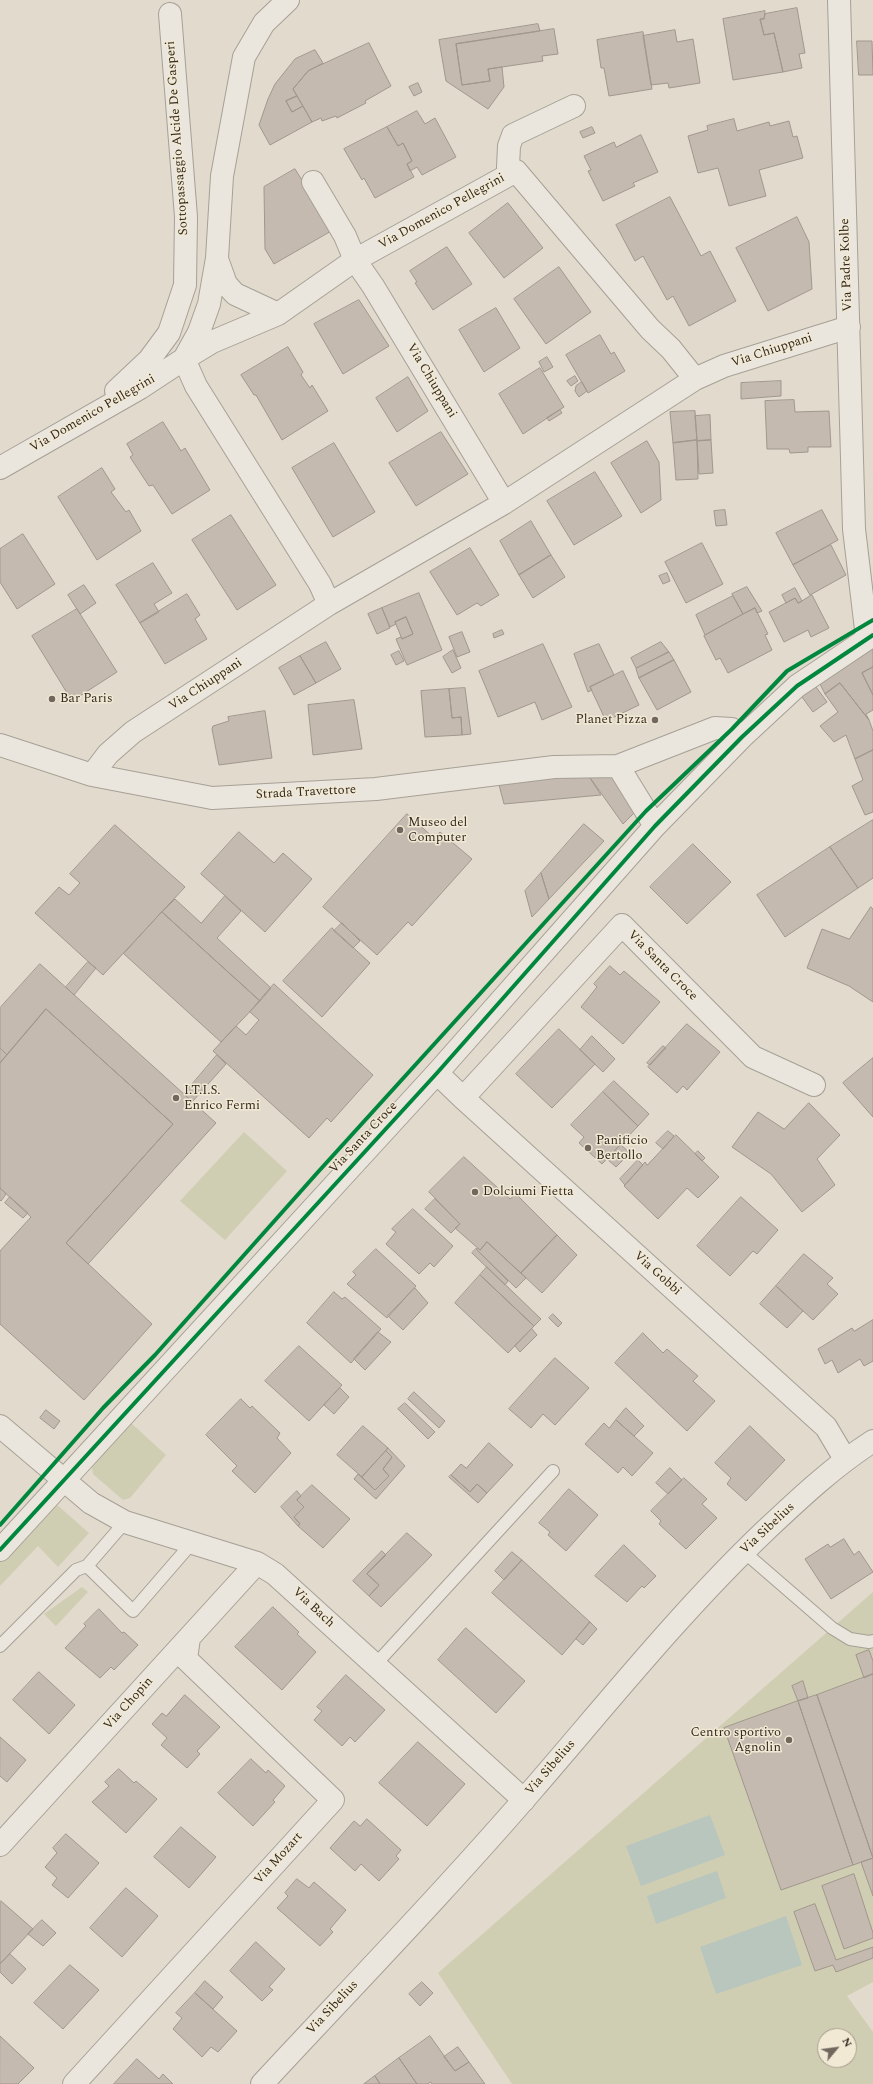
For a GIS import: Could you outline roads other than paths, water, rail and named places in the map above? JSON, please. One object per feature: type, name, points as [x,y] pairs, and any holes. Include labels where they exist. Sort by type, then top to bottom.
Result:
[{"type":"street","name":"Via Domenico Pellegrini","points":[[184,358],[200,332],[209,304],[217,258],[222,176],[244,57],[264,23],[288,0]]},
{"type":"street","name":"Via Padre Kolbe","points":[[839,0],[854,529],[870,636]]},
{"type":"street","name":"Sottopassaggio Alcide De Gasperi","points":[[0,460],[121,388],[148,360],[170,333],[185,285],[186,217],[170,14]]},
{"type":"street","name":"Via Domenico Pellegrini","points":[[516,171],[508,167],[509,146],[513,135],[574,106]]},
{"type":"street","name":"Via Domenico Pellegrini","points":[[0,468],[140,388],[184,358],[212,342],[278,314],[355,260],[516,171]]},
{"type":"street","points":[[516,171],[650,329],[671,349],[695,379]]},
{"type":"street","points":[[313,182],[345,236],[355,260]]},
{"type":"street","name":"Via Domenico Pellegrini","points":[[217,258],[226,284],[235,294],[278,314]]},
{"type":"street","name":"Via Chiuppani","points":[[355,260],[373,286],[504,503]]},
{"type":"street","name":"Via Chiuppani","points":[[92,775],[108,754],[133,732],[329,604],[504,503],[695,379],[724,366],[849,327]]},
{"type":"street","points":[[184,358],[196,386],[320,584],[329,604]]},
{"type":"street","points":[[854,529],[873,553]]},
{"type":"street","name":"Via Santa Croce","points":[[0,1550],[438,1073],[655,826],[742,737],[797,686],[870,636]]},
{"type":"street","name":"Strada Travettore","points":[[0,745],[92,775],[212,798],[376,789],[554,767],[618,766],[715,728],[732,729],[742,737]]},
{"type":"street","points":[[618,766],[655,826]]},
{"type":"street","name":"Via Santa Croce","points":[[463,1098],[622,925],[752,1057],[814,1086]]},
{"type":"street","name":"Via Gobbi","points":[[438,1073],[463,1098],[826,1427],[845,1459]]},
{"type":"street","name":"Via Bach","points":[[0,1426],[91,1503],[125,1522],[191,1544],[257,1563],[275,1574],[524,1800]]},
{"type":"street","points":[[845,1459],[873,1441]]},
{"type":"street","name":"Via Sibelius","points":[[262,2084],[524,1800],[660,1642],[744,1551],[845,1459]]},
{"type":"street","name":"Via Chopin","points":[[0,1845],[257,1563]]},
{"type":"street","name":"Via Mozart","points":[[74,2084],[333,1800],[186,1659],[189,1638]]},
{"type":"lane","points":[[375,1666],[552,1472]]},
{"type":"lane","points":[[0,1646],[76,1570],[87,1566],[125,1522]]},
{"type":"lane","points":[[87,1566],[133,1611],[191,1544]]},
{"type":"lane","points":[[744,1551],[832,1628],[850,1639],[869,1642],[873,1641]]},
{"type":"place","name":"Bar Paris","points":[[52,699]]},
{"type":"place","name":"Planet Pizza","points":[[655,720]]},
{"type":"place","name":"Museo del Computer","points":[[400,830]]},
{"type":"place","name":"I.T.I.S. Enrico Fermi","points":[[176,1098]]},
{"type":"place","name":"Panificio Bertollo","points":[[588,1148]]},
{"type":"place","name":"Dolciumi Fietta","points":[[475,1192]]},
{"type":"place","name":"Centro sportivo Agnolin","points":[[789,1740]]}]
